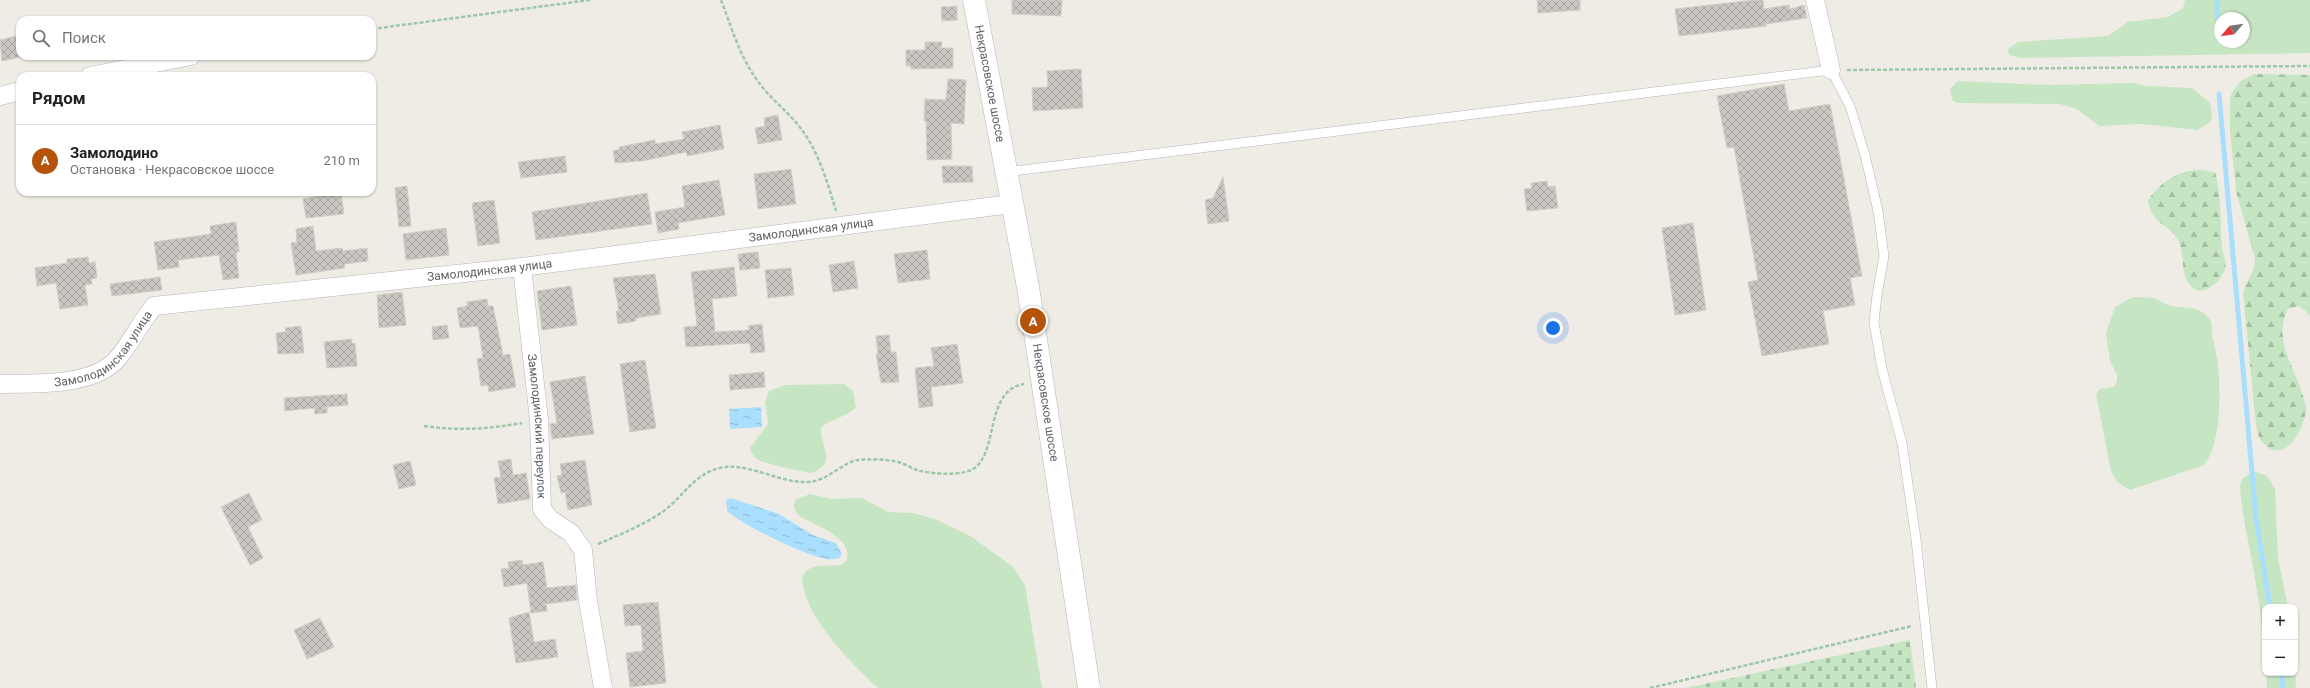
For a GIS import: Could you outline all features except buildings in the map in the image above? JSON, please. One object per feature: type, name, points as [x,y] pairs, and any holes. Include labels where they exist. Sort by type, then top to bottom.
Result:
[{"type":"street","name":"Некрасовское шоссе","points":[[974,0],[1011,204],[1028,287],[1041,382],[1089,688]]},
{"type":"street","points":[[1815,0],[1830,70]]},
{"type":"street","points":[[110,72],[171,60]]},
{"type":"street","points":[[0,96],[16,92]]},
{"type":"street","name":"Замолодинская улица","points":[[0,384],[63,383],[96,373],[117,360],[154,306],[522,266],[841,227],[1011,204]]},
{"type":"street","name":"Замолодинский переулок","points":[[522,266],[539,420],[542,509],[550,519],[571,533],[583,550],[588,601],[603,688]]},
{"type":"lane","points":[[1006,172],[1830,70],[1850,106],[1865,155],[1878,211],[1884,256],[1874,322],[1882,369],[1902,443],[1916,539],[1932,688]]},
{"type":"path","points":[[376,28],[590,0]]},
{"type":"path","points":[[721,0],[739,46],[756,79],[803,131],[827,181],[841,227]]},
{"type":"path","points":[[1830,70],[2310,66]]},
{"type":"path","points":[[583,550],[625,533],[662,512],[695,480],[707,472],[720,468],[734,467],[777,479],[809,482],[827,477],[856,460],[897,462],[918,470],[954,473],[967,471],[977,465],[986,453],[997,411],[1006,393],[1018,385],[1041,382]]},
{"type":"path","points":[[424,426],[453,430],[480,430],[539,420]]},
{"type":"path","points":[[1650,688],[1924,623]]},
{"type":"green space","points":[[2185,0],[2310,0],[2310,53],[2020,58],[2009,55],[2008,49],[2018,42],[2108,36],[2128,22],[2168,17],[2183,8]]},
{"type":"green space","points":[[2255,74],[2310,75],[2310,317],[2306,311],[2298,306],[2288,309],[2282,332],[2286,353],[2299,385],[2306,409],[2302,425],[2294,440],[2289,446],[2276,450],[2269,448],[2262,442],[2256,427],[2243,292],[2255,264],[2255,259],[2236,191],[2230,130],[2230,99],[2232,92],[2242,80]]},
{"type":"green space","points":[[1958,81],[2047,85],[2135,83],[2146,86],[2192,88],[2208,101],[2211,106],[2212,119],[2208,124],[2197,130],[2142,124],[2099,126],[2077,109],[2060,104],[1957,103],[1952,100],[1950,89]]},
{"type":"green space","points":[[2201,170],[2215,172],[2220,200],[2222,248],[2226,264],[2224,272],[2216,283],[2201,291],[2194,289],[2187,281],[2182,252],[2178,240],[2170,230],[2153,215],[2148,200],[2159,187],[2170,178],[2184,172]]},
{"type":"green space","points":[[2133,297],[2152,298],[2168,305],[2193,308],[2202,312],[2209,318],[2218,368],[2219,404],[2215,439],[2210,454],[2204,465],[2130,490],[2117,482],[2111,471],[2096,394],[2100,389],[2114,387],[2117,381],[2117,375],[2110,361],[2106,333],[2115,307]]},
{"type":"green space","points":[[844,384],[853,391],[856,407],[846,414],[827,423],[821,428],[826,460],[824,465],[819,470],[810,473],[790,469],[761,461],[753,455],[750,448],[768,424],[765,402],[769,391],[786,385]]},
{"type":"green space","points":[[2254,471],[2267,476],[2275,489],[2278,558],[2287,604],[2262,604],[2262,630],[2259,603],[2243,510],[2240,485],[2243,478]]},
{"type":"green space","points":[[810,494],[831,499],[862,498],[888,512],[913,513],[935,519],[972,537],[1013,567],[1025,585],[1042,688],[878,688],[855,666],[831,638],[811,608],[805,593],[802,578],[807,571],[814,567],[843,564],[847,559],[845,545],[840,540],[827,530],[799,516],[796,512],[794,508],[795,500]]},
{"type":"green space","points":[[1910,640],[1916,688],[1686,688]]},
{"type":"green space","points":[[2266,676],[2295,676],[2296,688],[2267,688]]},
{"type":"water","points":[[761,407],[762,427],[730,429],[729,409]]},
{"type":"water","points":[[731,498],[779,514],[813,535],[836,543],[842,554],[839,558],[833,559],[817,557],[760,532],[727,511],[726,500]]},
{"type":"waterway","points":[[2217,0],[2217,12]]},
{"type":"waterway","points":[[2219,94],[2256,518],[2270,604]]},
{"type":"waterway","points":[[2281,676],[2283,688]]},
{"type":"place","name":"Замолодино","points":[[1033,321]]}]
